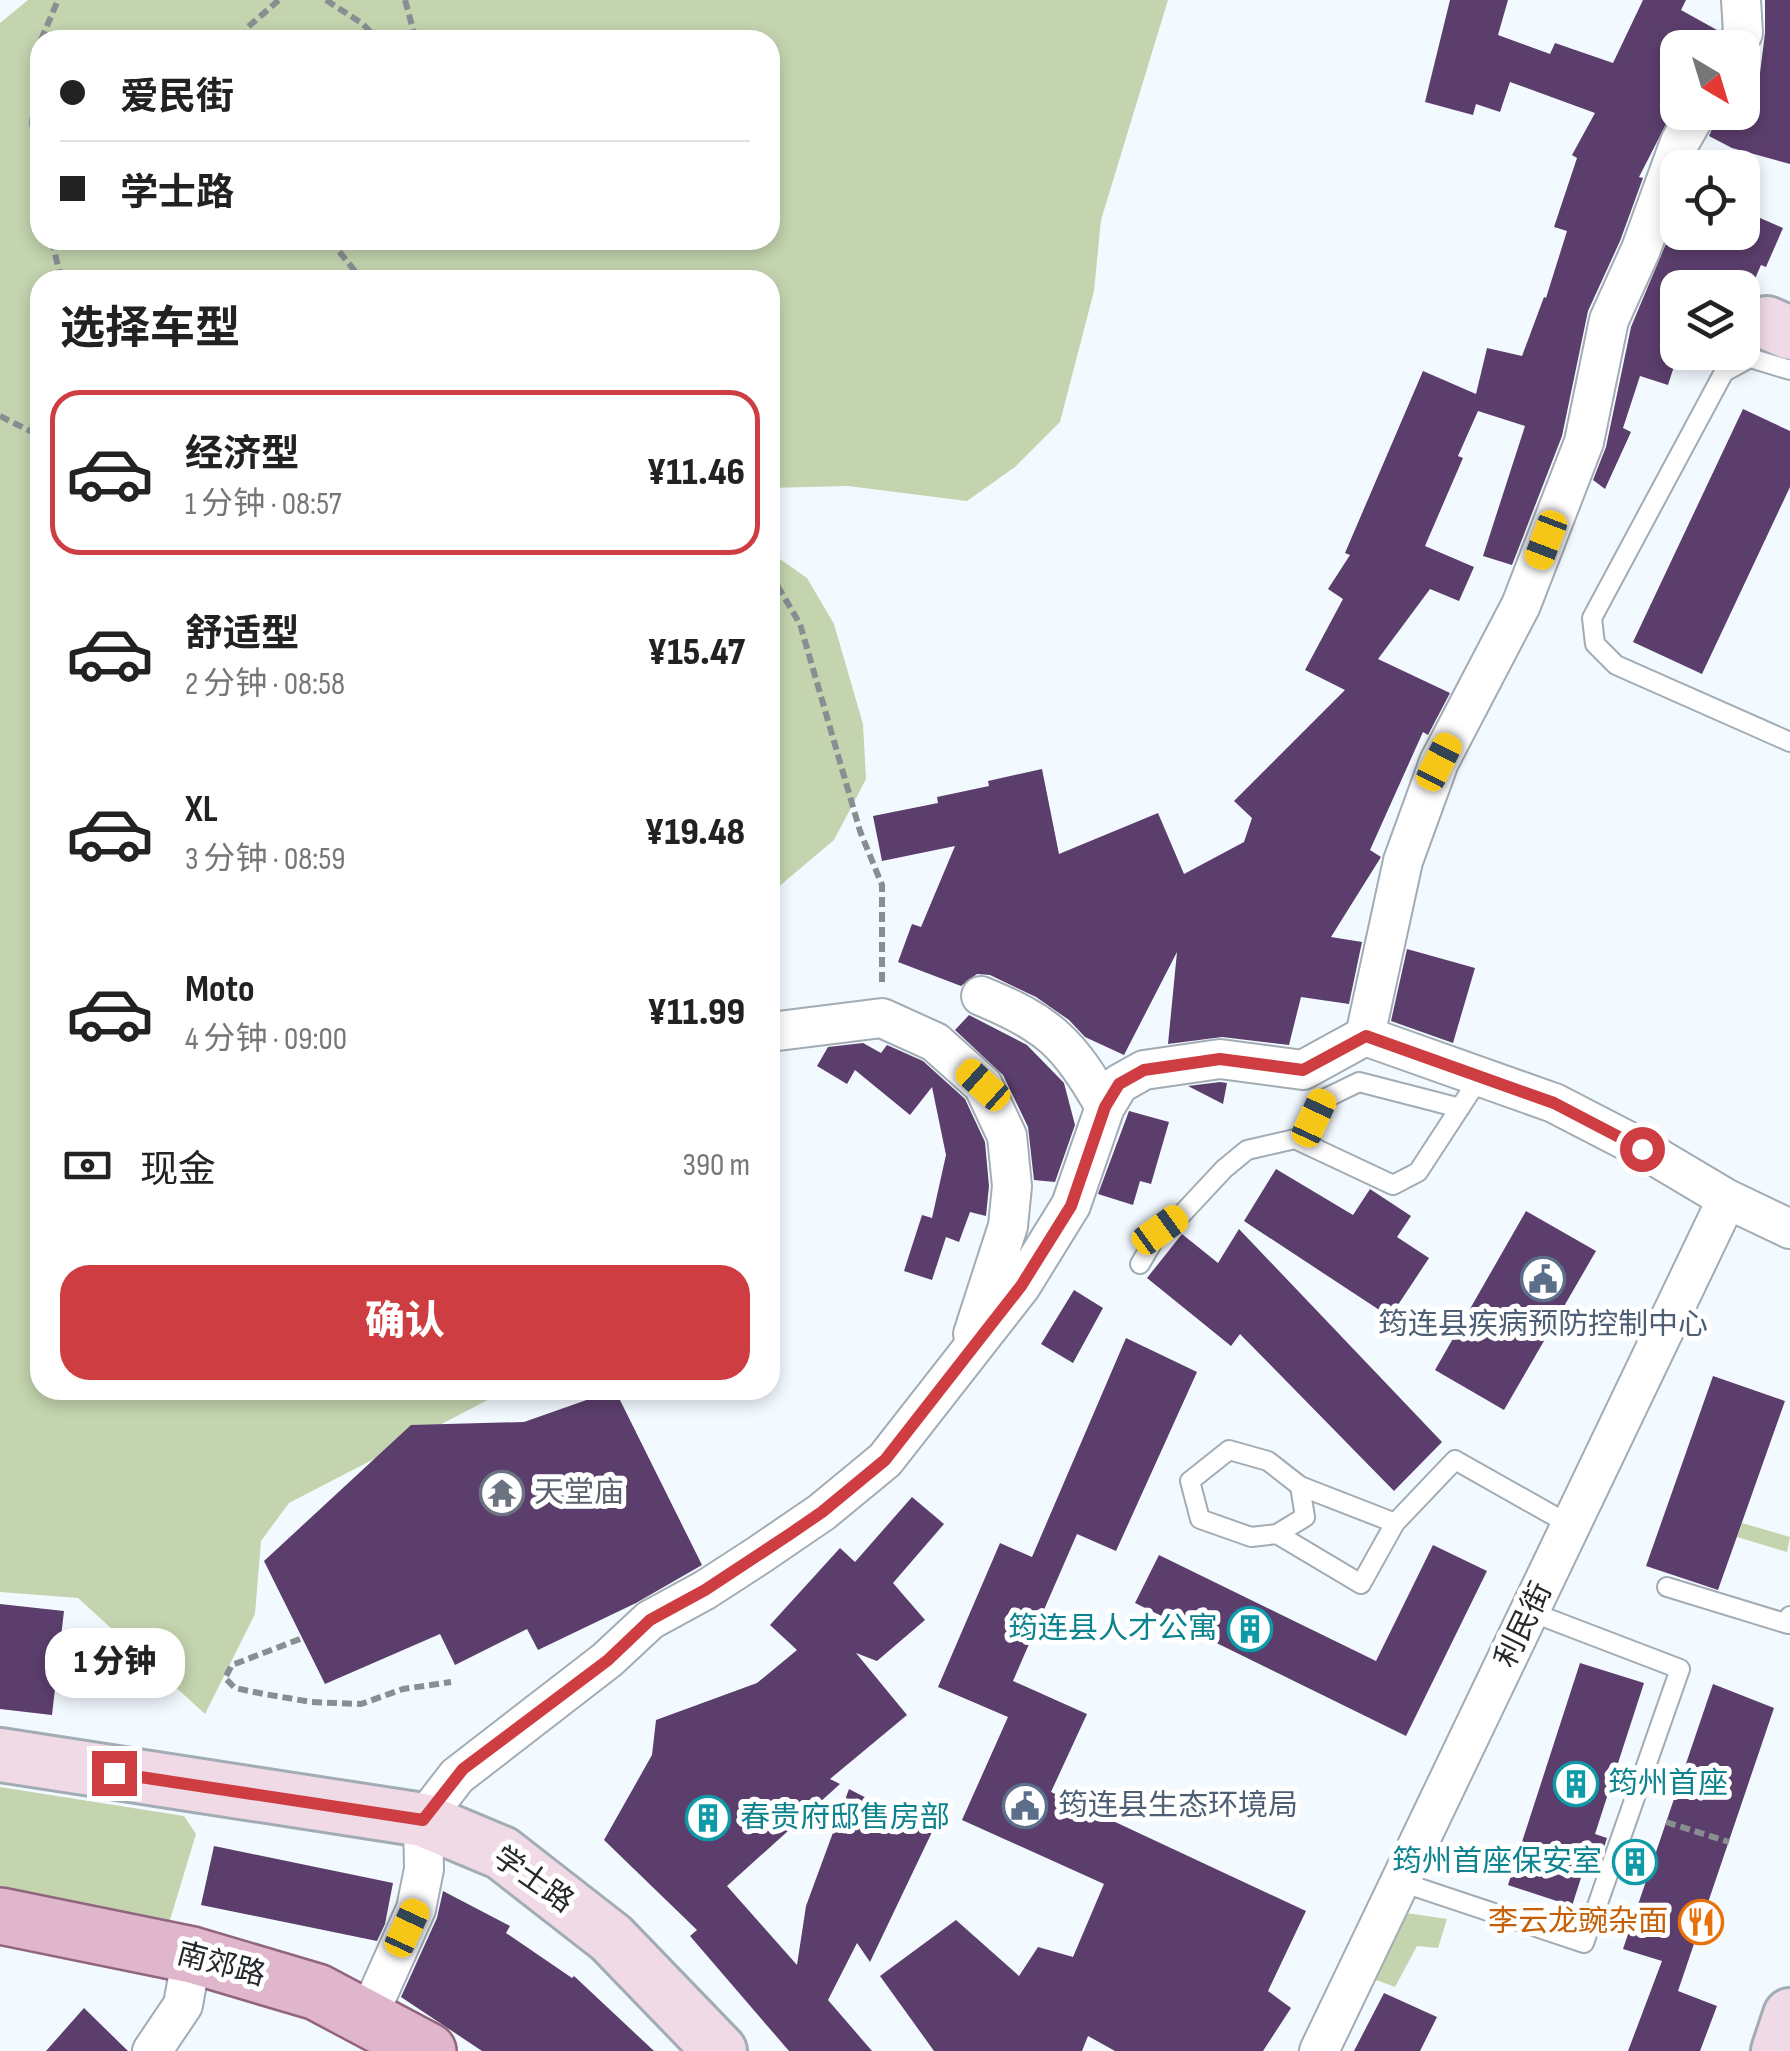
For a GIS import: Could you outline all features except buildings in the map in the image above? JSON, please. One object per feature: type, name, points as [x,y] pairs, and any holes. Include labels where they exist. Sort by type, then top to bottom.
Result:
[{"type":"main road","name":"学士路","points":[[0,1756],[423,1820],[502,1853],[564,1901],[611,1938],[720,2051]]},
{"type":"main road","name":"南郊路","points":[[0,1916],[192,1955],[318,1992],[428,2051]]},
{"type":"main road","points":[[1778,2051],[1790,2015]]},
{"type":"street","points":[[1741,0],[1743,30]]},
{"type":"street","points":[[1366,1036],[1384,937],[1415,828],[1439,762],[1528,587],[1584,442],[1609,320],[1641,250],[1687,130]]},
{"type":"street","points":[[981,996],[1025,1013],[1052,1033],[1086,1072],[1105,1107]]},
{"type":"street","points":[[780,1031],[882,1018],[935,1042],[983,1085],[1007,1136],[1012,1186],[1008,1226],[964,1360]]},
{"type":"street","points":[[1366,1036],[1470,1093],[1554,1103],[1727,1199],[1790,1229]]},
{"type":"street","points":[[368,2016],[416,1910],[424,1870],[423,1820],[463,1769],[608,1660],[650,1620],[705,1590],[822,1512],[885,1460],[1021,1286],[1071,1206],[1105,1107],[1119,1084],[1144,1070],[1220,1059],[1303,1070],[1366,1036]]},
{"type":"street","name":"利民街","points":[[1319,2051],[1727,1199]]},
{"type":"street","points":[[152,2051],[183,2005],[192,1955]]},
{"type":"lane","points":[[1790,370],[1750,358],[1724,372],[1592,618],[1595,644],[1616,665],[1790,742]]},
{"type":"lane","points":[[1140,1264],[1160,1230],[1182,1214],[1247,1150],[1295,1139],[1392,1185],[1418,1172],[1470,1093],[1359,1082],[1324,1099],[1306,1143]]},
{"type":"lane","points":[[1300,1486],[1305,1518],[1277,1534],[1251,1537],[1200,1519],[1190,1481],[1229,1450],[1268,1461],[1300,1486],[1395,1523]]},
{"type":"lane","points":[[1277,1534],[1360,1584],[1395,1523],[1455,1460],[1572,1527]]},
{"type":"lane","points":[[1668,1587],[1788,1624],[1790,1616]]},
{"type":"lane","points":[[1400,1882],[1584,1943],[1680,1669],[1531,1612]]},
{"type":"path","points":[[46,30],[58,0]]},
{"type":"path","points":[[247,30],[279,0]]},
{"type":"path","points":[[326,0],[369,30]]},
{"type":"path","points":[[406,0],[414,30]]},
{"type":"path","points":[[338,250],[354,270]]},
{"type":"path","points":[[0,416],[30,431]]},
{"type":"path","points":[[780,589],[800,624],[860,831],[882,885],[882,1018]]},
{"type":"path","points":[[300,1639],[232,1664],[225,1678],[234,1688],[264,1694],[311,1702],[360,1704],[403,1689],[451,1682]]},
{"type":"path","points":[[1666,1822],[1729,1842]]},
{"type":"green space","points":[[28,0],[1168,0],[1101,220],[1094,291],[1060,422],[1015,467],[967,501],[848,486],[780,488],[780,270],[30,270],[30,1400],[488,1400],[289,1503],[261,1541],[255,1614],[205,1714],[78,1598],[0,1592],[0,23]]},
{"type":"green space","points":[[780,559],[807,578],[834,624],[863,724],[866,779],[834,840],[780,886]]},
{"type":"green space","points":[[1742,1523],[1790,1537],[1787,1552],[1737,1537]]},
{"type":"green space","points":[[0,1787],[184,1816],[196,1834],[164,1940],[0,1894]]},
{"type":"green space","points":[[1400,1912],[1447,1919],[1438,1948],[1417,1946],[1395,1987],[1368,1977]]},
{"type":"place","name":"筠连县疾病预防控制中心","points":[[1543,1279]]},
{"type":"place","name":"天堂庙","points":[[502,1493]]},
{"type":"place","name":"筠连县人才公寓","points":[[1250,1629]]},
{"type":"place","name":"筠州首座","points":[[1576,1784]]},
{"type":"place","name":"筠连县生态环境局","points":[[1025,1806]]},
{"type":"place","name":"春贵府邸售房部","points":[[708,1818]]},
{"type":"place","name":"筠州首座保安室","points":[[1635,1862]]},
{"type":"place","name":"李云龙豌杂面","points":[[1701,1922]]},
{"type":"route","points":[[114,1773],[423,1820],[463,1769],[608,1660],[650,1620],[705,1590],[790,1534],[885,1460],[1021,1286],[1071,1206],[1105,1107],[1119,1084],[1144,1070],[1220,1059],[1303,1070],[1366,1036],[1554,1103],[1642,1149]]}]
